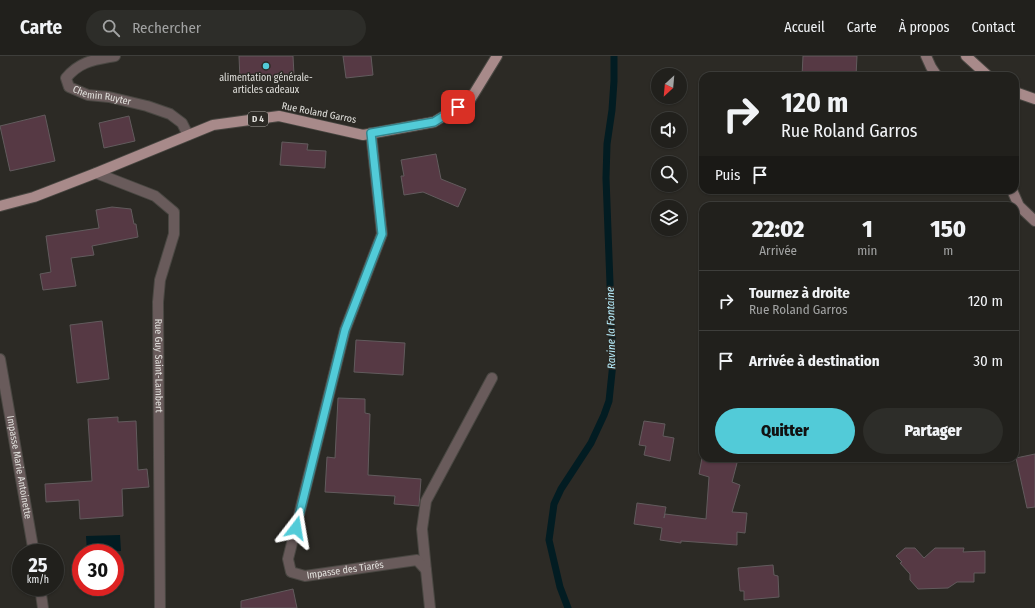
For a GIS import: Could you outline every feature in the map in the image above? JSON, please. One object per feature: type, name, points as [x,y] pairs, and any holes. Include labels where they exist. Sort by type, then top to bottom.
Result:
[{"type":"main road","name":"Rue Roland Garros","points":[[0,206],[34,197],[96,174],[213,125],[279,116],[363,135],[434,122],[470,100],[497,56]]},
{"type":"main road","points":[[966,56],[984,72]]},
{"type":"main road","points":[[1019,93],[1035,99]]},
{"type":"street","name":"Chemin Ruyter","points":[[114,56],[88,61],[73,70],[66,78],[69,87],[88,95],[109,97],[147,106],[170,114],[182,123],[188,135]]},
{"type":"street","points":[[926,56],[934,72]]},
{"type":"street","name":"Impasse des Tiarés","points":[[371,133],[382,234],[345,330],[288,558],[291,572],[305,576],[417,560],[426,570]]},
{"type":"street","name":"Rue Guy Saint-Lambert","points":[[96,174],[155,196],[174,212],[174,234],[160,280],[158,302],[160,608]]},
{"type":"street","points":[[1019,207],[1035,222]]},
{"type":"street","name":"Impasse Marie Antoinette","points":[[0,359],[32,544]]},
{"type":"street","points":[[430,608],[422,529],[426,501],[492,378]]},
{"type":"street","points":[[41,596],[43,608]]},
{"type":"water","points":[[120,535],[121,544],[86,544],[86,536]]},
{"type":"building","name":"alimentation générale- articles cadeaux","points":[[239,56],[293,56],[294,75],[240,80]]},
{"type":"building","points":[[343,56],[371,56],[373,75],[346,78]]},
{"type":"building","points":[[803,56],[857,56],[856,72],[802,72]]},
{"type":"building","points":[[45,115],[55,161],[10,171],[0,126]]},
{"type":"building","points":[[129,116],[135,141],[104,148],[99,123]]},
{"type":"building","points":[[282,142],[308,144],[307,150],[326,151],[325,168],[280,165]]},
{"type":"building","points":[[436,154],[441,179],[466,189],[458,207],[423,192],[404,195],[401,176],[404,176],[401,160]]},
{"type":"building","points":[[112,207],[131,209],[134,224],[136,224],[138,237],[92,246],[94,255],[71,258],[76,286],[43,290],[40,274],[51,272],[46,236],[99,228],[96,210]]},
{"type":"building","points":[[102,321],[109,379],[77,383],[70,325]]},
{"type":"building","points":[[356,340],[405,343],[403,375],[354,372]]},
{"type":"building","points":[[338,398],[365,399],[365,413],[370,414],[368,475],[421,479],[419,506],[394,504],[395,496],[325,492],[327,457],[335,458]]},
{"type":"building","points":[[118,417],[118,422],[136,421],[138,470],[147,469],[149,487],[122,489],[123,516],[80,519],[79,500],[46,502],[45,484],[92,481],[88,419]]},
{"type":"building","points":[[644,421],[665,424],[663,436],[674,438],[670,461],[644,455],[646,446],[639,445]]},
{"type":"building","points":[[1035,454],[1035,507],[1027,508],[1017,462],[1019,462],[1019,457]]},
{"type":"building","points":[[701,462],[737,463],[732,482],[740,485],[732,512],[747,513],[745,533],[737,532],[737,545],[681,541],[681,543],[660,540],[662,528],[634,524],[637,503],[666,507],[664,518],[665,514],[706,519],[709,477],[699,474]]},
{"type":"building","points":[[905,548],[915,548],[924,558],[935,548],[964,548],[963,552],[985,551],[985,573],[974,573],[974,582],[957,582],[948,588],[918,589],[910,580],[910,574],[900,563],[902,562],[896,556]]},
{"type":"building","points":[[773,565],[774,575],[778,576],[779,597],[744,600],[744,591],[740,591],[738,568]]},
{"type":"building","points":[[293,589],[297,608],[241,608],[241,601]]},
{"type":"waterway","name":"Ravine la Fontaine","points":[[568,608],[560,587],[549,540],[554,504],[561,489],[591,443],[609,401],[613,363],[606,178],[607,144],[612,110],[614,81],[614,56]]},
{"type":"place","name":"alimentation générale- articles cadeaux","points":[[266,66]]},
{"type":"route","points":[[296,528],[345,330],[382,234],[371,133],[434,122],[458,107]]}]
